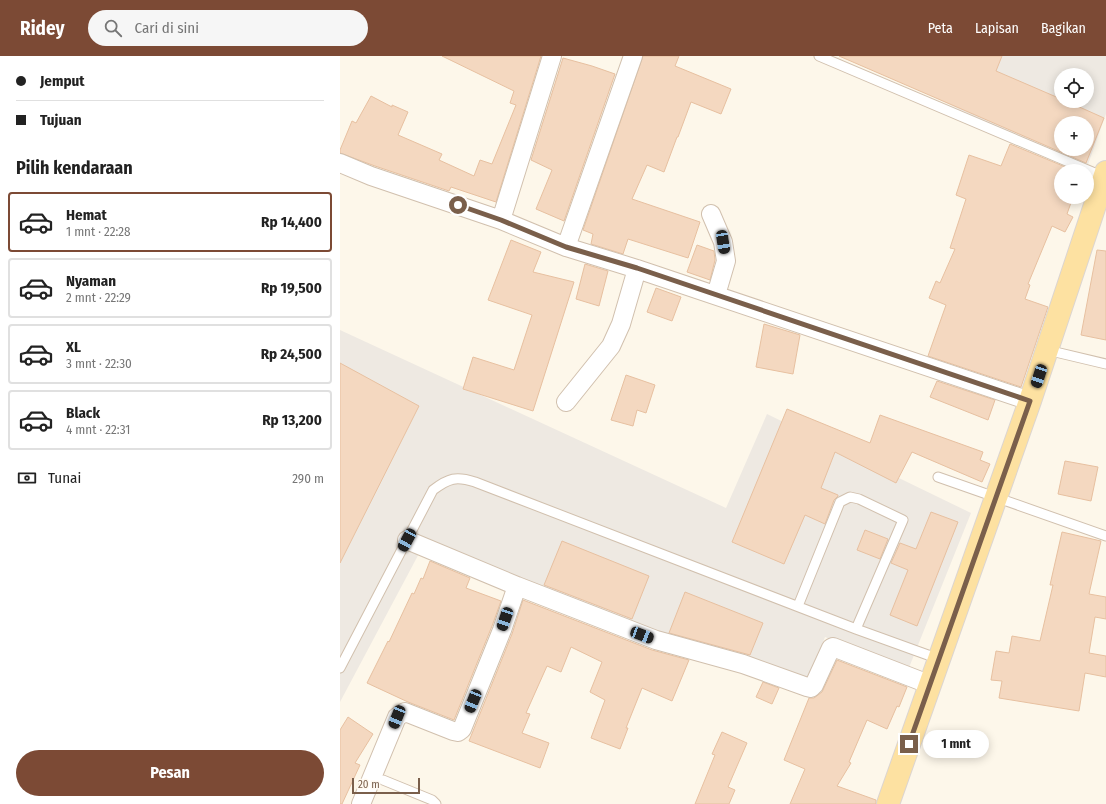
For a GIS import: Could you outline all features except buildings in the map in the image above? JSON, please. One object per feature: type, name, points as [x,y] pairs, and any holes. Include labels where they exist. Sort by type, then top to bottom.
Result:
[{"type":"main road","points":[[888,804],[997,498],[1105,174]]},
{"type":"street","points":[[501,220],[552,56]]},
{"type":"street","points":[[566,247],[633,56]]},
{"type":"street","points":[[340,163],[371,176],[501,220],[566,247],[637,268],[1030,401]]},
{"type":"street","points":[[711,214],[723,242],[726,261],[716,295]]},
{"type":"street","points":[[566,402],[611,346],[621,324],[637,268]]},
{"type":"street","points":[[407,540],[517,586],[656,640],[743,664],[807,687],[811,688],[814,685],[833,647],[931,685]]},
{"type":"street","points":[[361,804],[397,717],[401,713],[405,712],[453,731],[458,732],[462,729],[502,630],[517,586]]},
{"type":"lane","points":[[819,56],[1105,174]]},
{"type":"lane","points":[[1047,350],[1106,364]]},
{"type":"lane","points":[[938,477],[1106,536]]},
{"type":"lane","points":[[340,668],[344,651],[407,540],[433,490],[444,481],[453,478],[463,478],[856,629],[939,659]]},
{"type":"lane","points":[[798,606],[840,502],[850,497],[859,499],[903,520],[856,629]]},
{"type":"lane","points":[[383,780],[432,800],[436,804]]},
{"type":"shaded area","points":[[871,56],[1106,56],[1106,114],[1094,148],[1094,116],[1054,116],[1054,155],[867,65]]},
{"type":"shaded area","points":[[1057,156],[1091,156],[1088,164],[1073,164]]},
{"type":"shaded area","points":[[340,330],[726,508],[767,414],[971,513],[908,670],[825,637],[808,681],[678,642],[423,546],[340,702]]},
{"type":"route","points":[[458,205],[501,220],[566,247],[637,268],[1030,401],[909,744]]}]
